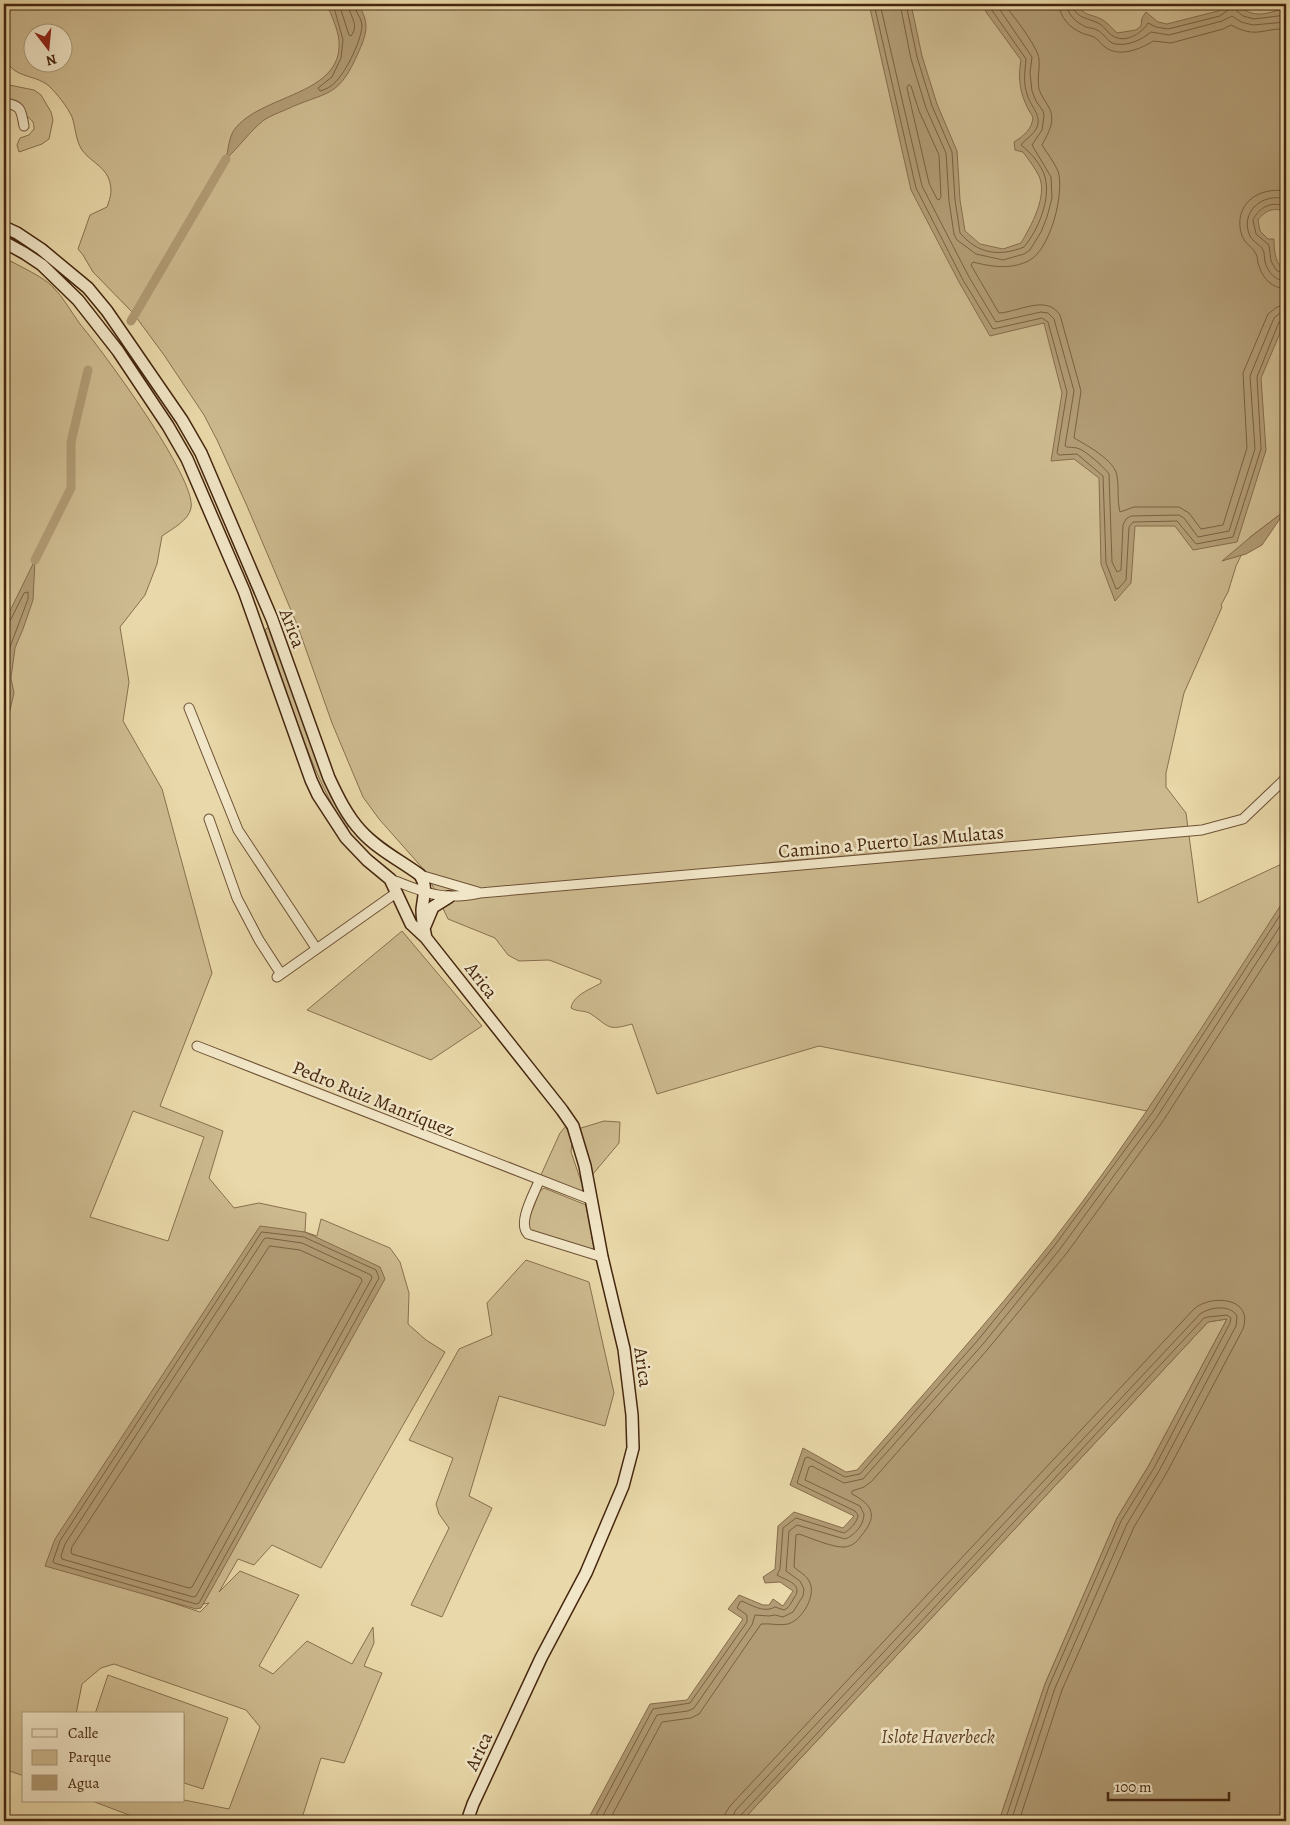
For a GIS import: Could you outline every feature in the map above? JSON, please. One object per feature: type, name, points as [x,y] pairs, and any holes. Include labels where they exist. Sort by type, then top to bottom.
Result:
[{"type":"main road","name":"Arica","points":[[4,227],[41,249],[88,288],[107,311],[182,420],[200,453],[272,619],[329,778],[338,798],[361,832],[372,842],[420,875]]},
{"type":"main road","name":"Arica","points":[[4,242],[42,265],[78,300],[113,344],[168,426],[188,459],[244,591],[318,795],[346,838],[367,860],[390,879],[411,924],[425,934],[573,1126],[592,1200],[602,1257],[624,1350],[632,1415],[633,1448],[623,1486],[586,1572],[533,1675],[473,1804],[467,1821]]},
{"type":"main road","points":[[420,875],[425,886],[422,912],[425,934]]},
{"type":"main road","points":[[425,934],[427,919],[433,907],[448,898]]},
{"type":"street","points":[[4,103],[18,106],[24,126]]},
{"type":"street","points":[[189,708],[238,830],[316,948]]},
{"type":"street","name":"Camino a Puerto Las Mulatas","points":[[390,879],[424,893],[448,898],[480,893],[1202,830],[1243,819],[1286,778]]},
{"type":"street","points":[[209,819],[237,898],[279,975],[396,893]]},
{"type":"street","name":"Camino a Puerto Las Mulatas","points":[[420,875],[480,893]]},
{"type":"street","name":"Pedro Ruiz Manríquez","points":[[197,1046],[539,1181],[592,1200]]},
{"type":"street","points":[[539,1181],[523,1221],[525,1231],[528,1234],[602,1257]]},
{"type":"green space","points":[[10,4],[1286,4],[1286,510],[1250,537],[1236,566],[1228,592],[1221,605],[1222,607],[1184,693],[1166,773],[1166,787],[1186,813],[1198,903],[1286,862],[1286,947],[1169,1078],[1147,1111],[819,1046],[657,1094],[632,1024],[618,1027],[609,1026],[589,1013],[571,1008],[575,999],[601,983],[601,980],[549,960],[519,961],[508,955],[495,938],[448,919],[426,872],[379,819],[363,797],[332,723],[298,627],[247,506],[204,415],[133,313],[93,272],[78,249],[90,215],[107,207],[111,192],[110,181],[103,170],[82,150],[78,142],[72,117],[65,104],[49,86],[12,68],[7,63],[4,55],[4,18]]},
{"type":"green space","points":[[4,84],[34,90],[41,95],[51,112],[53,120],[49,139],[42,144],[19,152],[17,145],[20,138],[29,135],[34,129],[34,124],[26,116],[19,102],[4,100]]},
{"type":"green space","points":[[5,258],[43,279],[61,296],[146,415],[179,471],[189,493],[190,512],[180,524],[162,536],[157,564],[145,595],[120,627],[129,682],[123,721],[162,789],[212,973],[160,1106],[223,1131],[209,1178],[234,1208],[259,1203],[306,1213],[305,1232],[317,1236],[321,1219],[390,1248],[400,1262],[409,1293],[408,1324],[426,1340],[445,1352],[321,1568],[272,1545],[254,1565],[238,1559],[219,1592],[240,1571],[299,1595],[259,1666],[273,1674],[307,1641],[352,1664],[373,1627],[374,1643],[364,1666],[382,1673],[344,1763],[321,1758],[301,1821],[145,1821],[95,1802],[185,1802],[185,1800],[229,1809],[260,1727],[246,1710],[114,1664],[101,1668],[82,1684],[76,1712],[22,1712],[22,1775],[4,1769]],"holes":[[[133,1111],[204,1137],[168,1241],[90,1217]],[[149,1595],[199,1605],[209,1603],[200,1612]]]},
{"type":"green space","points":[[271,628],[350,824],[347,828],[320,780],[300,731],[265,630]]},
{"type":"green space","points":[[402,931],[482,1026],[431,1060],[307,1010]]},
{"type":"green space","points":[[604,1121],[620,1122],[619,1143],[593,1174],[590,1172],[579,1132],[581,1128]]},
{"type":"green space","points":[[566,1126],[572,1143],[571,1152],[583,1187],[583,1190],[578,1192],[540,1177],[560,1133]]},
{"type":"green space","points":[[544,1188],[586,1205],[594,1248],[590,1250],[530,1231],[527,1224],[540,1191]]},
{"type":"green space","points":[[526,1260],[589,1282],[614,1393],[605,1426],[499,1396],[469,1496],[492,1508],[442,1617],[411,1605],[449,1528],[439,1514],[436,1504],[453,1458],[409,1440],[459,1349],[492,1335],[487,1303]]},
{"type":"green space","name":"Islote Haverbeck","points":[[1227,1319],[1149,1465],[1117,1518],[1045,1684],[999,1821],[742,1821],[1208,1322]]},
{"type":"green space","points":[[108,1675],[228,1718],[203,1789],[185,1783],[185,1712],[96,1712]]},
{"type":"water","points":[[327,4],[358,4],[366,22],[366,32],[362,44],[345,78],[330,91],[264,120],[226,159],[232,133],[246,118],[298,93],[328,73],[337,59],[339,41]]},
{"type":"water","points":[[869,4],[911,4],[922,56],[937,104],[957,151],[960,200],[965,231],[980,244],[1003,249],[1021,243],[1037,211],[1040,202],[1041,184],[1039,176],[1023,152],[1015,150],[1014,142],[1027,131],[1033,117],[1021,90],[1019,75],[1021,60],[986,12],[984,4],[1078,4],[1082,11],[1103,20],[1117,33],[1136,30],[1141,26],[1142,18],[1146,12],[1158,22],[1167,24],[1218,11],[1228,4],[1236,4],[1248,12],[1258,14],[1282,9],[1286,11],[1286,213],[1271,210],[1258,220],[1260,231],[1268,239],[1274,239],[1277,261],[1286,271],[1286,319],[1261,378],[1266,450],[1237,542],[1193,550],[1175,526],[1135,526],[1131,583],[1115,601],[1101,564],[1099,478],[1074,459],[1051,461],[1062,393],[1044,323],[990,336],[959,282],[911,190]]},
{"type":"water","points":[[1286,510],[1262,545],[1246,554],[1222,561],[1253,535]]},
{"type":"water","points":[[35,560],[33,600],[15,648],[11,678],[14,693],[4,735],[4,623]]},
{"type":"water","points":[[1286,897],[1286,1821],[999,1821],[1045,1684],[1117,1518],[1149,1465],[1227,1319],[1208,1322],[742,1821],[587,1821],[650,1704],[687,1700],[743,1619],[728,1609],[739,1595],[763,1605],[769,1605],[773,1599],[783,1606],[793,1591],[780,1582],[765,1583],[763,1577],[775,1569],[778,1526],[794,1512],[843,1528],[854,1516],[790,1485],[803,1448],[846,1472],[857,1470],[956,1358],[1051,1243],[1083,1201],[1172,1073]]},
{"type":"water","points":[[260,1226],[305,1232],[380,1267],[385,1279],[201,1608],[196,1609],[45,1566],[55,1539]]},
{"type":"waterway","points":[[131,321],[226,159]]},
{"type":"waterway","points":[[35,560],[71,488],[71,442],[88,370]]}]
